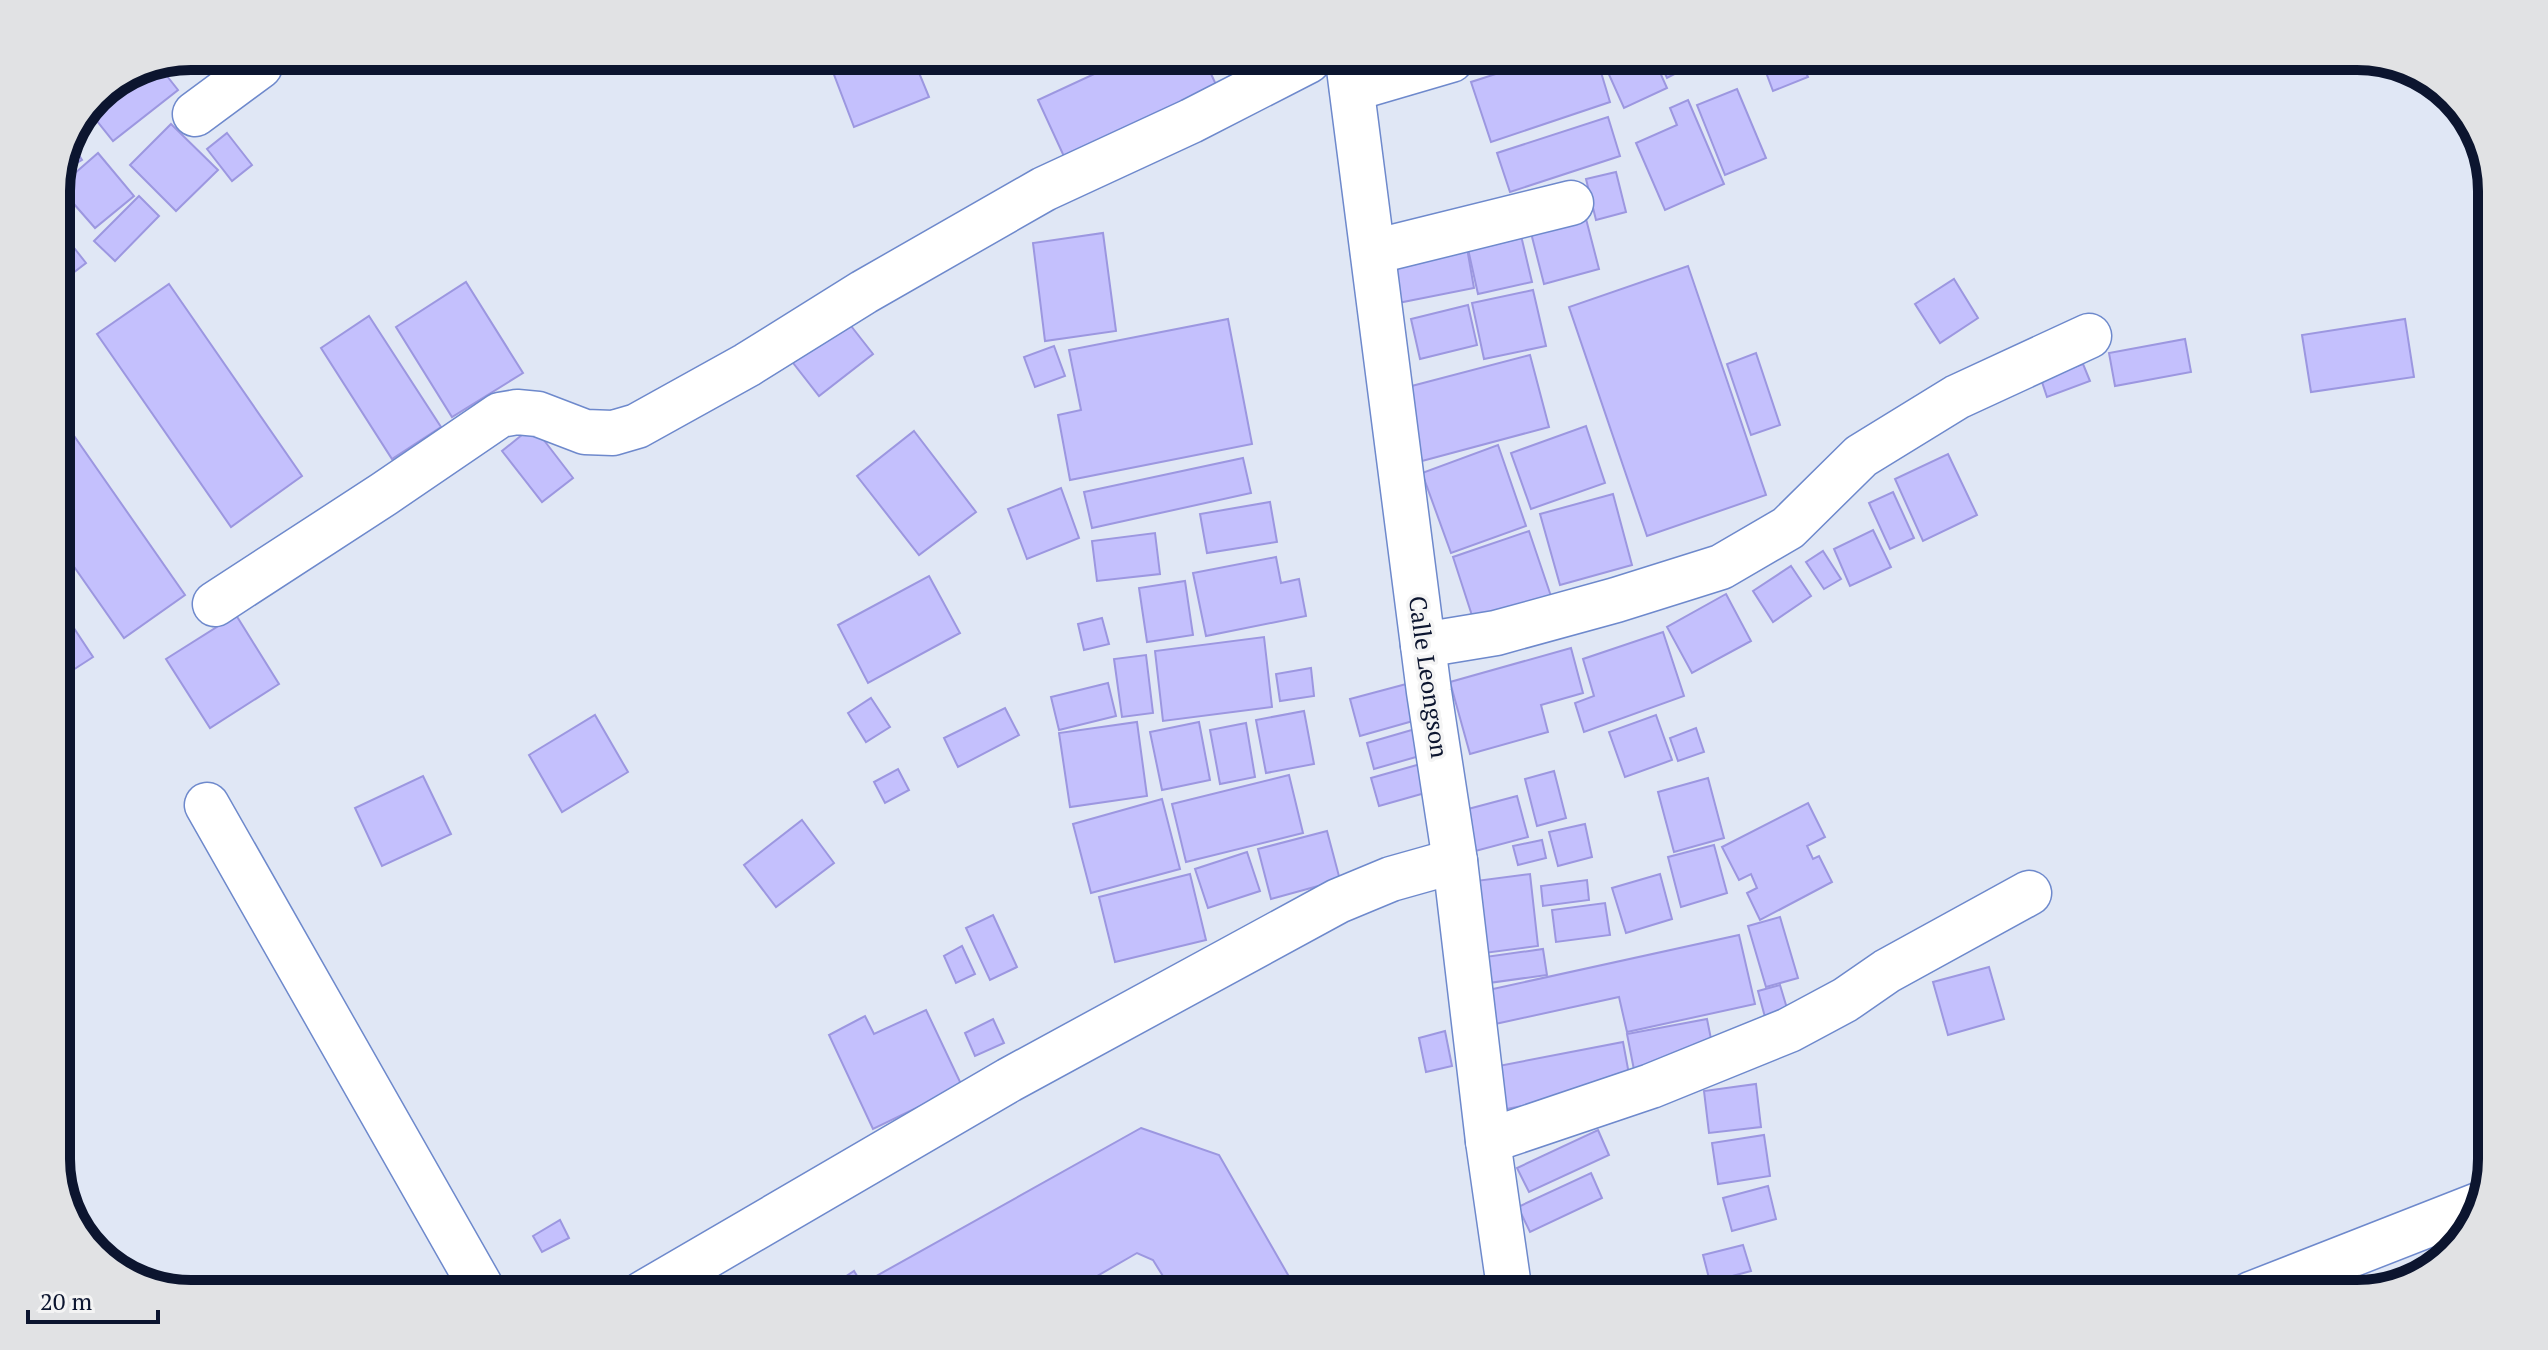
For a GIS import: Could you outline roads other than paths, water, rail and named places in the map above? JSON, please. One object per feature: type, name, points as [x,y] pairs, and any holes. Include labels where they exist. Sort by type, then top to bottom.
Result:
[{"type":"street","points":[[195,114],[255,70]]},
{"type":"street","points":[[215,604],[500,415],[517,412],[538,414],[585,432],[613,433],[637,426],[747,365],[864,292],[1044,189],[1191,121],[1290,70]]},
{"type":"street","points":[[1350,75],[1384,70]]},
{"type":"street","name":"Calle Leongson","points":[[1350,75],[1508,1280]]},
{"type":"street","points":[[1373,252],[1571,203]]},
{"type":"street","points":[[1423,645],[1496,633],[1721,567],[1788,528],[1861,456],[1957,397],[2089,336]]},
{"type":"street","points":[[207,805],[477,1280]]},
{"type":"street","points":[[666,1280],[1009,1080],[1338,901],[1391,879],[1455,861]]},
{"type":"street","points":[[1488,1141],[1651,1086],[1789,1030],[1845,1000],[1887,971],[2029,893]]},
{"type":"street","points":[[2287,1280],[2467,1209]]}]
